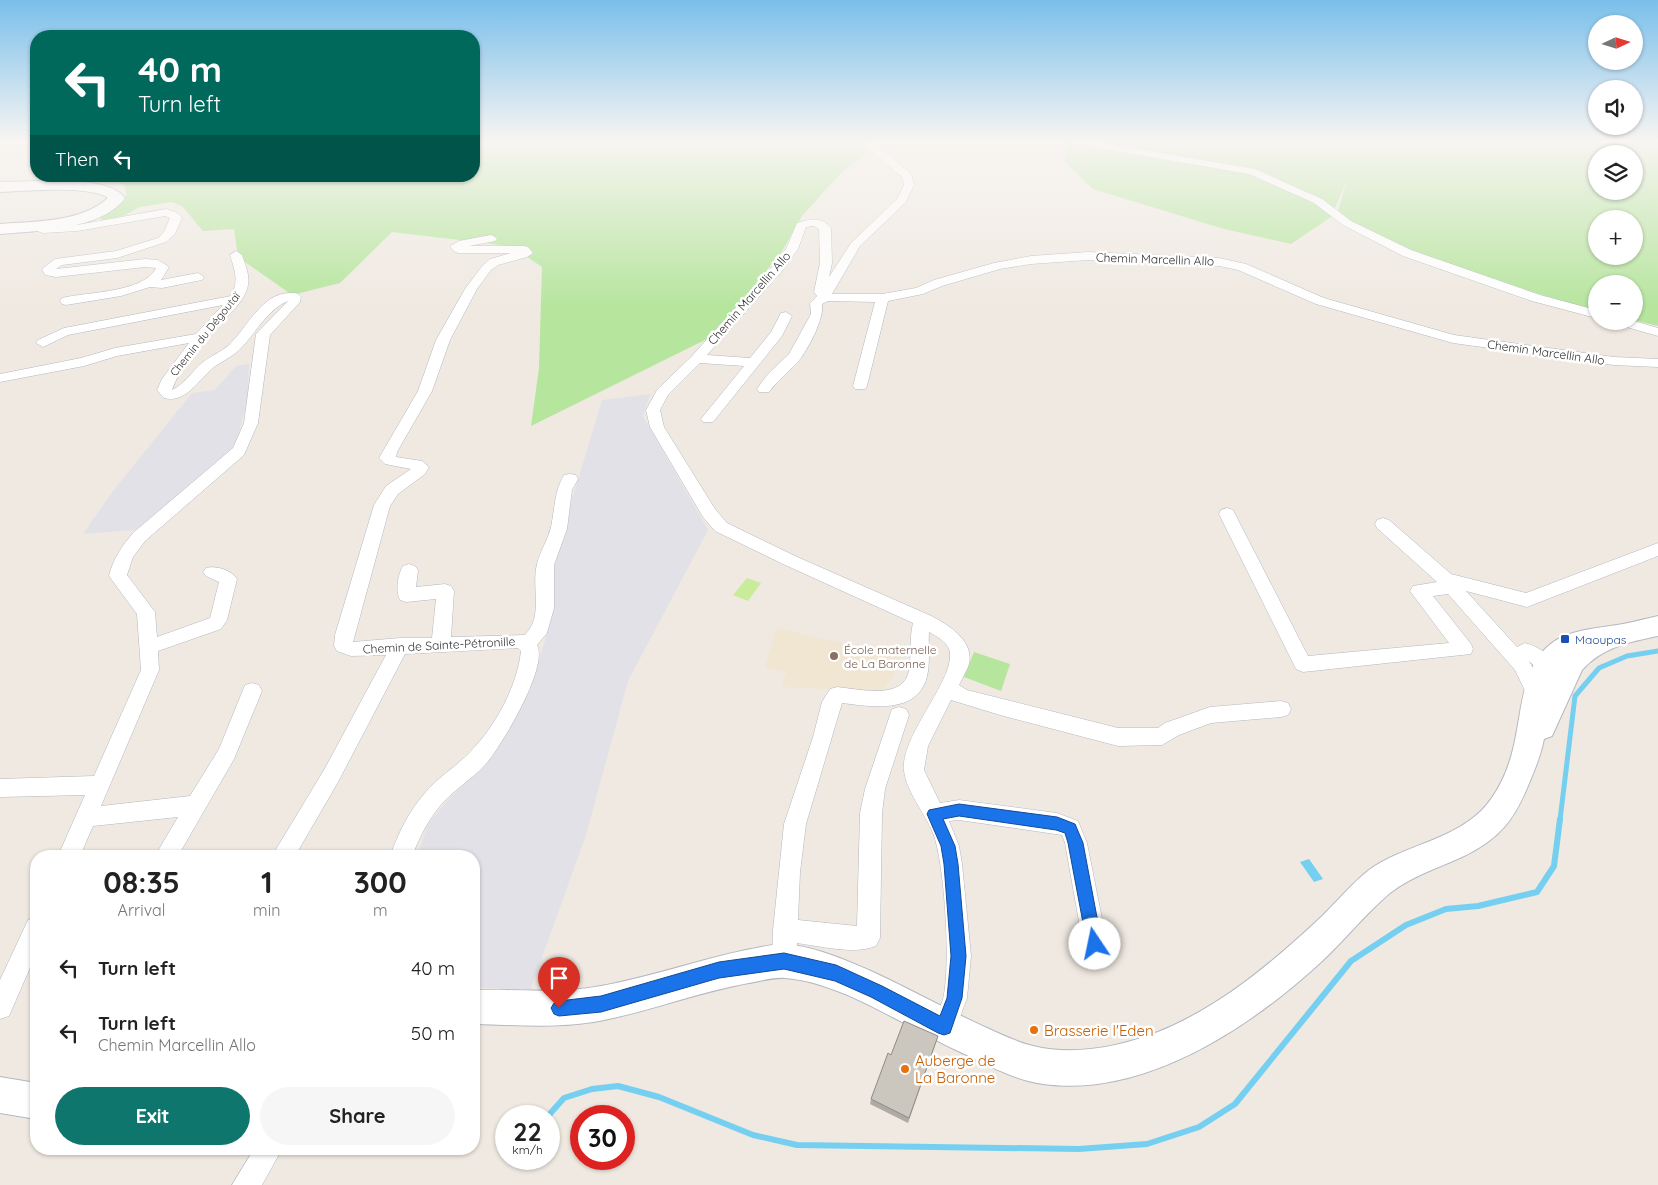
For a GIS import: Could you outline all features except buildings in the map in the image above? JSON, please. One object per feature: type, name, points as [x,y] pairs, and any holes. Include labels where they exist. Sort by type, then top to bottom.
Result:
[{"type":"main road","points":[[0,229],[40,225],[85,216],[108,206],[118,198],[116,196]]},
{"type":"main road","points":[[480,1006],[559,1008],[601,1004],[719,970],[784,945],[944,1027],[1016,1059],[1050,1068],[1092,1068],[1134,1058],[1178,1042],[1222,1017],[1255,994],[1309,951],[1331,930],[1364,893],[1388,876],[1411,863],[1465,841],[1481,832],[1506,804],[1527,752],[1540,734],[1545,672],[1600,641],[1658,626]]},
{"type":"main road","points":[[0,1095],[30,1100]]},
{"type":"street","points":[[764,389],[772,378],[795,356],[817,314],[816,303],[825,297],[828,288],[855,245],[904,196]]},
{"type":"street","points":[[1308,196],[1318,201],[1347,223],[1407,254],[1536,298],[1588,312]]},
{"type":"street","points":[[40,225],[43,230],[77,228],[158,213],[171,213],[176,218],[169,234],[162,240],[117,254],[59,262],[48,269],[49,272],[62,273],[145,263],[160,264],[163,267],[163,270],[149,283],[138,288],[66,301]]},
{"type":"street","name":"Chemin Marcellin Allo","points":[[944,1027],[955,998],[959,956],[951,864],[948,846],[914,770],[918,746],[959,666],[958,650],[953,639],[944,630],[806,568],[721,527],[709,513],[657,427],[653,410],[662,393],[697,360],[736,312],[778,268],[792,249],[801,225],[811,222],[820,223],[825,228],[826,263],[820,292],[825,297],[853,299],[882,298],[919,291],[938,283],[998,266],[1030,260],[1088,256],[1218,262],[1242,267],[1320,301],[1453,339],[1614,361],[1658,363]]},
{"type":"street","name":"Chemin de Sainte-Pétronille","points":[[403,850],[411,831],[437,794],[478,757],[501,725],[518,693],[530,660],[530,649],[522,641],[400,645],[351,649],[343,646],[344,635],[382,505],[392,490],[420,470],[421,467],[415,463],[392,462],[387,458],[389,452],[412,416],[429,381],[451,323],[485,268],[494,261],[527,253],[524,250],[460,249],[456,246],[463,242],[491,239]]},
{"type":"street","name":"Chemin du Dégoutaï","points":[[148,647],[146,612],[118,576],[120,565],[126,552],[139,537],[239,451],[251,423],[263,334],[294,302],[295,297],[281,298],[268,308],[234,348],[205,367],[189,387],[179,393],[169,395],[164,390],[169,379],[200,337],[236,299],[242,287],[243,278],[236,255]]},
{"type":"street","points":[[149,283],[162,284],[198,277]]},
{"type":"street","points":[[860,386],[882,298]]},
{"type":"street","points":[[43,343],[64,332],[236,299]]},
{"type":"street","points":[[708,419],[777,333],[786,316]]},
{"type":"street","points":[[1643,328],[1658,332]]},
{"type":"street","points":[[0,378],[84,362],[115,352],[200,337]]},
{"type":"street","points":[[697,360],[754,362]]},
{"type":"street","points":[[527,644],[538,633],[544,608],[546,565],[559,529],[564,490],[570,479]]},
{"type":"street","points":[[1227,514],[1303,664],[1464,649],[1419,592],[1449,583],[1527,600],[1658,549]]},
{"type":"street","points":[[1383,524],[1449,583],[1496,635],[1545,672]]},
{"type":"street","points":[[409,570],[406,595],[445,591],[441,644]]},
{"type":"street","points":[[72,850],[150,670],[148,647],[215,624],[218,620],[228,580],[212,572]]},
{"type":"street","points":[[898,715],[875,789],[871,813],[868,938],[836,937],[784,945],[795,824],[823,737],[832,702],[837,695],[888,698],[907,694],[916,683],[919,672],[919,630],[923,620]]},
{"type":"street","points":[[287,850],[331,776],[400,645]]},
{"type":"street","points":[[948,688],[962,696],[1000,707],[1118,737],[1162,736],[1172,729],[1210,715],[1281,709]]},
{"type":"street","points":[[170,850],[226,754],[252,691]]},
{"type":"street","points":[[0,788],[101,785]]},
{"type":"street","points":[[934,814],[959,810],[1057,823],[1070,828],[1076,843],[1095,944]]},
{"type":"street","points":[[85,823],[193,812]]},
{"type":"street","points":[[0,1007],[30,941]]},
{"type":"street","points":[[246,1185],[266,1155]]},
{"type":"shaded area","points":[[249,364],[248,398],[235,446],[183,492],[135,530],[83,534],[113,491],[192,393],[215,390],[236,366]]},
{"type":"shaded area","points":[[650,394],[643,416],[708,530],[628,681],[586,835],[530,991],[480,987],[480,850],[419,850],[428,824],[452,795],[494,751],[529,693],[546,637],[551,578],[565,523],[602,400]]},
{"type":"shaded area","name":"École maternelle de La Baronne","points":[[777,628],[870,650],[871,645],[900,647],[899,662],[891,680],[883,690],[782,687],[786,672],[765,668]]},
{"type":"green space","points":[[126,196],[820,196],[802,216],[781,253],[713,336],[531,426],[539,368],[542,267],[511,246],[392,232],[340,283],[292,295],[238,257],[234,229],[203,231],[182,206],[172,202],[140,207],[123,216],[102,221],[99,215],[115,207]]},
{"type":"green space","points":[[1117,196],[1340,196],[1331,217],[1291,244],[1224,229]]},
{"type":"green space","points":[[1342,196],[1588,196],[1588,200],[1643,200],[1643,196],[1658,196],[1658,326],[1643,322],[1643,275],[1588,275],[1588,309],[1461,270],[1418,253],[1337,215]]},
{"type":"green space","points":[[747,578],[761,583],[748,601],[733,595]]},
{"type":"green space","points":[[974,652],[1010,664],[1001,691],[964,677]]},
{"type":"water","points":[[1309,859],[1323,879],[1314,882],[1300,862]]},
{"type":"waterway","points":[[1560,820],[1575,696],[1599,668],[1627,656],[1658,651]]},
{"type":"waterway","points":[[558,1105],[564,1098],[592,1089],[618,1086],[659,1097],[753,1135],[797,1145],[1079,1149],[1147,1144],[1199,1127],[1235,1104],[1351,961],[1406,925],[1446,909],[1478,906],[1537,892],[1554,866],[1560,819]]},
{"type":"place","name":"Maoupas","points":[[1565,639]]},
{"type":"place","name":"École maternelle de La Baronne","points":[[834,656]]},
{"type":"place","name":"Brasserie l'Eden","points":[[1034,1030]]},
{"type":"place","name":"Auberge de La Baronne","points":[[905,1069]]},
{"type":"route","points":[[559,1008],[601,1004],[719,970],[784,961],[836,973],[944,1027],[955,998],[959,956],[948,846],[934,814],[959,810],[1057,823],[1070,828],[1076,843],[1095,944]]}]
